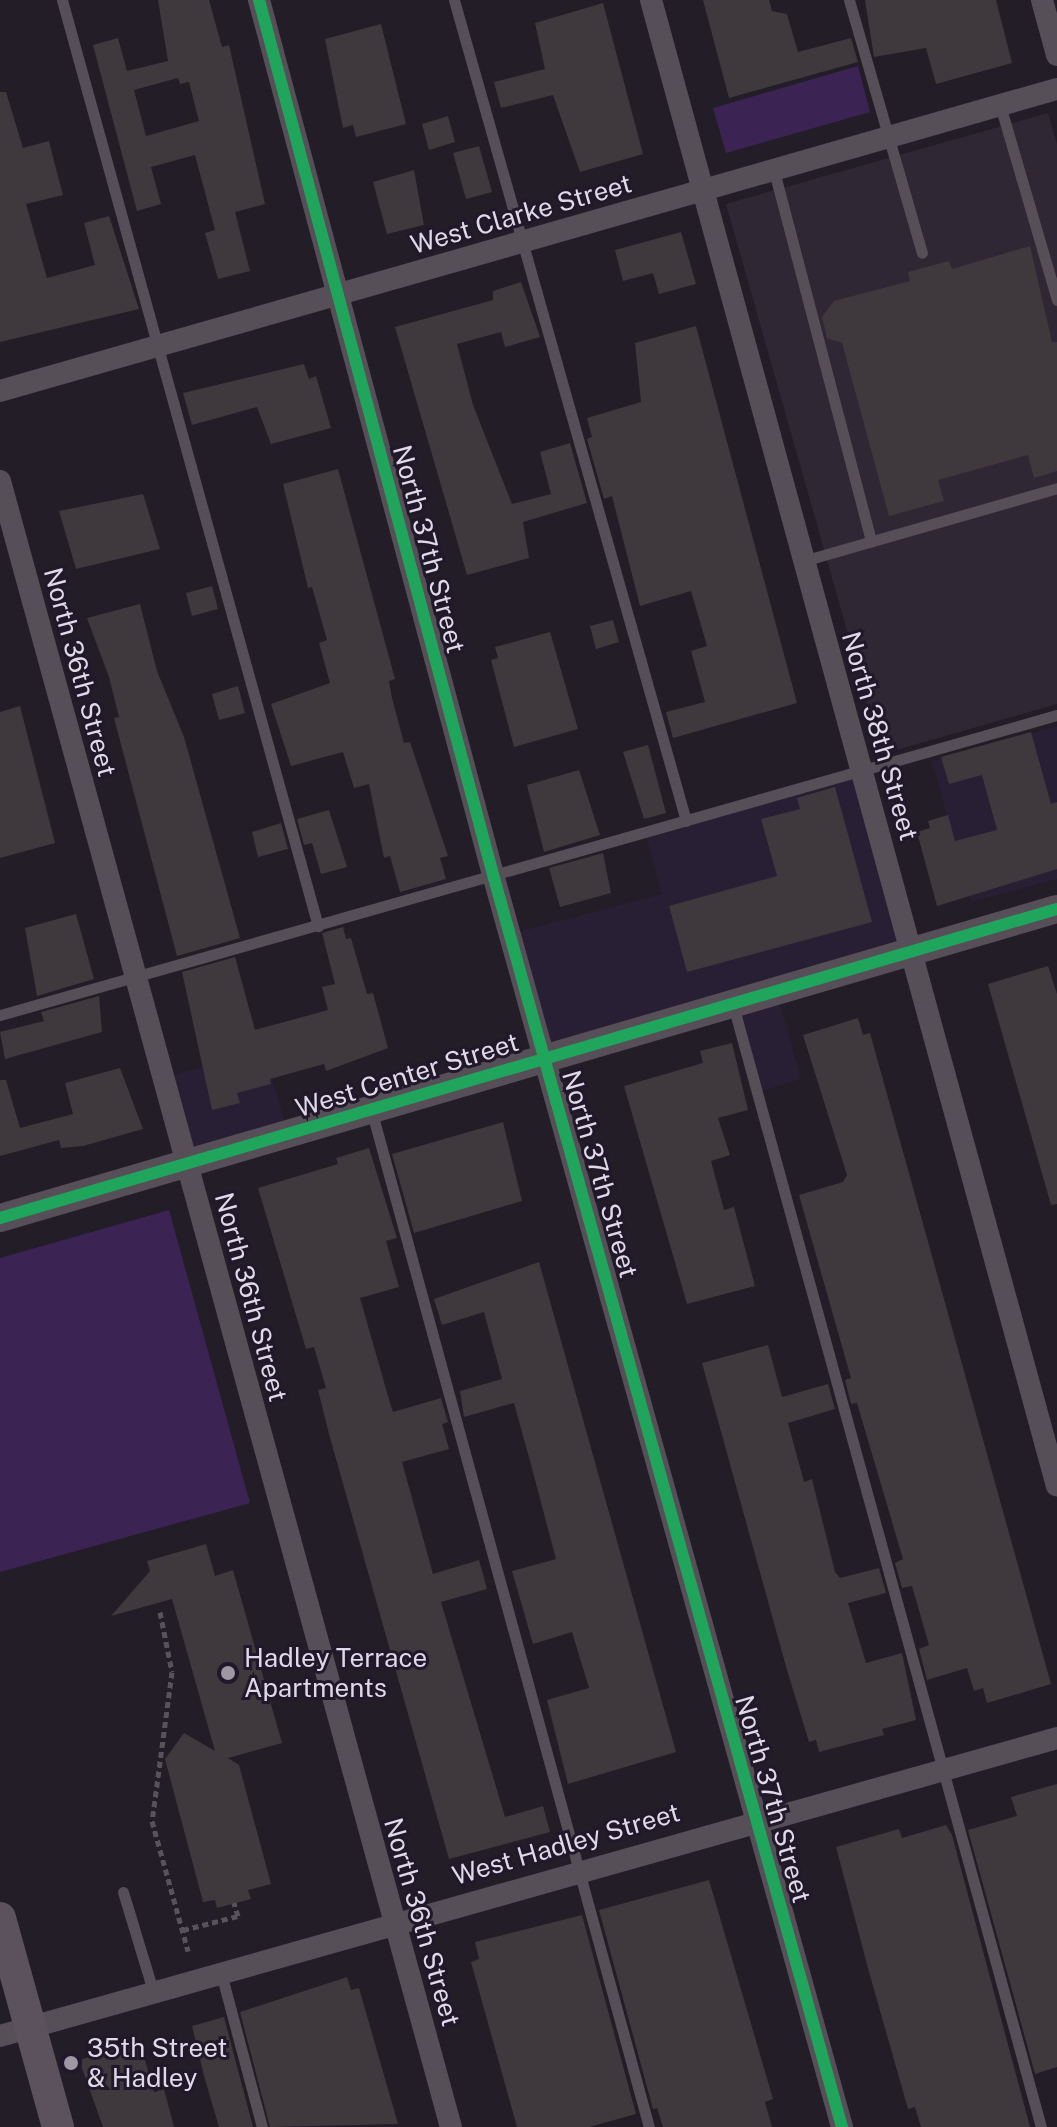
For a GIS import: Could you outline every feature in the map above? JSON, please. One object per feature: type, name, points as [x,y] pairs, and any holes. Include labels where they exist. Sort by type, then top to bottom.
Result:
[{"type":"main road","points":[[0,1918],[15,2032],[58,2127]]},
{"type":"street","name":"North 37th Street","points":[[259,0],[494,878],[842,2127]]},
{"type":"street","name":"North 38th Street","points":[[651,0],[1057,1486]]},
{"type":"street","points":[[1042,0],[1057,55]]},
{"type":"street","name":"West Clarke Street","points":[[0,391],[1057,89]]},
{"type":"street","name":"North 36th Street","points":[[0,481],[133,978],[451,2127]]},
{"type":"street","name":"West Center Street","points":[[0,1218],[1057,909]]},
{"type":"street","name":"West Hadley Street","points":[[15,2032],[756,1819],[1057,1738]]},
{"type":"lane","points":[[62,0],[318,926]]},
{"type":"lane","points":[[454,0],[519,244],[686,821]]},
{"type":"lane","points":[[849,0],[922,253]]},
{"type":"lane","points":[[1000,105],[1057,300]]},
{"type":"lane","points":[[774,171],[871,541]]},
{"type":"lane","points":[[803,561],[1057,488]]},
{"type":"lane","points":[[0,1015],[494,878],[1057,715]]},
{"type":"lane","points":[[732,1002],[1041,2127]]},
{"type":"lane","points":[[371,1109],[649,2127]]},
{"type":"lane","points":[[123,1892],[153,1991]]},
{"type":"lane","points":[[221,1972],[262,2127]]},
{"type":"path","points":[[160,1612],[172,1672],[152,1821],[188,1951]]},
{"type":"path","points":[[183,1930],[238,1916],[234,1903]]},
{"type":"shaded area","points":[[858,66],[870,112],[726,153],[713,108]]},
{"type":"shaded area","points":[[1048,113],[1057,144],[1057,704],[882,754],[726,204]]},
{"type":"shaded area","points":[[1057,726],[1057,879],[971,902],[932,761]]},
{"type":"shaded area","points":[[860,772],[912,949],[776,989],[801,1079],[758,1092],[731,1002],[544,1057],[510,934],[662,894],[645,833]]},
{"type":"shaded area","points":[[263,1048],[288,1133],[186,1164],[162,1079]]},
{"type":"shaded area","points":[[169,1210],[250,1503],[0,1572],[0,1258]]},
{"type":"building","points":[[158,0],[209,0],[222,47],[229,45],[265,204],[235,212],[250,271],[218,279],[205,233],[215,230],[195,155],[151,167],[161,204],[137,211],[93,45],[118,38],[127,71],[168,61]],"holes":[[[178,78],[180,84],[189,82],[199,121],[146,136],[134,90]]]},
{"type":"building","points":[[703,0],[769,0],[772,11],[787,14],[798,52],[851,38],[858,62],[729,98]]},
{"type":"building","points":[[865,0],[996,0],[1012,63],[936,84],[926,48],[874,57]]},
{"type":"building","points":[[603,3],[643,154],[580,172],[553,95],[501,108],[494,82],[545,69],[535,23]]},
{"type":"building","points":[[381,24],[406,124],[356,137],[353,125],[343,128],[325,39]]},
{"type":"building","points":[[0,92],[6,92],[23,148],[49,141],[63,195],[26,204],[47,278],[95,265],[84,223],[109,216],[139,309],[0,342]]},
{"type":"building","points":[[448,116],[455,142],[429,150],[422,124]]},
{"type":"building","points":[[479,146],[492,192],[466,199],[453,153]]},
{"type":"building","points":[[414,170],[424,225],[387,234],[373,182]]},
{"type":"building","points":[[681,232],[696,284],[659,294],[653,273],[623,281],[615,250]]},
{"type":"building","points":[[1030,246],[1052,342],[1057,342],[1057,471],[1034,478],[1028,455],[938,480],[944,501],[889,516],[842,343],[827,338],[822,317],[834,301],[910,281],[908,272],[949,261],[952,269]]},
{"type":"building","points":[[521,282],[540,337],[505,347],[501,332],[457,344],[473,405],[512,504],[551,494],[540,452],[570,443],[587,503],[523,522],[529,558],[467,575],[395,327],[493,300],[493,291]]},
{"type":"building","points":[[696,326],[797,703],[673,738],[666,712],[705,702],[691,651],[707,646],[691,591],[640,606],[612,496],[604,499],[587,439],[592,437],[587,418],[641,402],[635,343]]},
{"type":"building","points":[[304,364],[309,379],[316,376],[331,428],[271,444],[257,407],[192,425],[183,393]]},
{"type":"building","points":[[338,469],[395,679],[389,681],[404,743],[410,742],[448,856],[440,858],[446,879],[400,892],[390,856],[384,858],[369,784],[354,788],[343,752],[291,766],[271,704],[330,683],[319,643],[327,640],[312,587],[308,588],[283,484]]},
{"type":"building","points":[[143,494],[160,549],[76,569],[59,511]]},
{"type":"building","points":[[212,586],[218,609],[192,616],[186,593]]},
{"type":"building","points":[[140,604],[157,671],[184,737],[240,938],[177,956],[114,718],[119,717],[109,677],[87,618]]},
{"type":"building","points":[[613,620],[619,642],[596,649],[590,626]]},
{"type":"building","points":[[550,632],[578,729],[514,747],[491,660],[498,658],[495,647]]},
{"type":"building","points":[[238,686],[245,713],[219,720],[212,694]]},
{"type":"building","points":[[20,706],[55,843],[0,858],[0,712]]},
{"type":"building","points":[[1031,732],[1051,804],[1057,802],[1057,869],[937,906],[917,832],[930,828],[928,821],[948,815],[955,841],[997,830],[982,775],[949,784],[941,757]]},
{"type":"building","points":[[648,745],[666,813],[644,819],[623,752]]},
{"type":"building","points":[[579,770],[600,835],[544,852],[527,785]]},
{"type":"building","points":[[835,787],[872,922],[687,972],[669,906],[777,876],[761,819],[800,809],[797,798]]},
{"type":"building","points":[[329,810],[347,867],[321,874],[312,843],[304,845],[297,819]]},
{"type":"building","points":[[281,823],[288,849],[258,857],[252,832]]},
{"type":"building","points":[[603,853],[611,893],[560,907],[549,868]]},
{"type":"building","points":[[76,914],[94,979],[37,996],[25,928]]},
{"type":"building","points":[[343,927],[346,939],[351,938],[367,994],[373,993],[388,1048],[326,1071],[324,1064],[270,1079],[271,1084],[237,1093],[240,1103],[212,1110],[182,972],[235,957],[255,1030],[328,1010],[322,987],[335,984],[322,933]]},
{"type":"building","points":[[1048,966],[1057,994],[1057,1204],[1051,1205],[988,984]]},
{"type":"building","points":[[99,996],[102,1032],[5,1059],[0,1032],[44,1021],[41,1012]]},
{"type":"building","points":[[858,1018],[863,1035],[870,1033],[1051,1684],[987,1703],[983,1688],[974,1691],[967,1668],[927,1680],[919,1649],[929,1645],[912,1586],[902,1588],[895,1563],[903,1559],[857,1403],[851,1404],[845,1380],[851,1378],[799,1195],[843,1182],[847,1175],[803,1035]]},
{"type":"building","points":[[732,1043],[748,1110],[718,1118],[730,1155],[711,1161],[724,1210],[734,1207],[755,1286],[687,1304],[624,1086],[703,1063],[700,1051]]},
{"type":"building","points":[[120,1068],[143,1129],[83,1146],[61,1148],[59,1140],[0,1156],[0,1080],[6,1080],[20,1128],[73,1114],[65,1083]]},
{"type":"building","points":[[503,1122],[522,1201],[414,1233],[392,1154]]},
{"type":"building","points":[[369,1148],[397,1238],[386,1241],[399,1287],[360,1298],[390,1403],[393,1412],[441,1398],[448,1422],[442,1424],[449,1449],[402,1462],[433,1574],[479,1560],[487,1589],[441,1602],[505,1817],[543,1806],[550,1832],[449,1859],[329,1434],[318,1390],[326,1388],[314,1347],[306,1349],[258,1188],[338,1164],[336,1158]]},
{"type":"building","points":[[539,1262],[676,1752],[568,1784],[547,1700],[589,1688],[572,1632],[533,1644],[512,1571],[556,1559],[514,1403],[464,1417],[460,1391],[502,1379],[484,1312],[442,1325],[434,1299]]},
{"type":"building","points":[[768,1345],[782,1397],[828,1384],[835,1409],[788,1423],[804,1482],[812,1479],[835,1572],[840,1578],[879,1568],[886,1593],[848,1603],[866,1663],[902,1653],[916,1720],[882,1729],[884,1735],[819,1752],[816,1740],[809,1742],[787,1670],[702,1363]]},
{"type":"building","name":"Hadley Terrace Apartments","points":[[206,1544],[215,1576],[233,1570],[282,1743],[228,1758],[239,1765],[271,1884],[248,1890],[251,1899],[217,1908],[215,1900],[203,1902],[165,1759],[184,1733],[215,1751],[172,1599],[111,1616],[150,1571],[147,1561]]},
{"type":"building","points":[[1057,1784],[1057,2067],[1035,2074],[968,1830],[1017,1816],[1011,1797]]},
{"type":"building","points":[[946,1825],[952,1835],[1030,2127],[921,2127],[915,2107],[908,2109],[869,1972],[836,1847],[899,1829],[902,1838]]},
{"type":"building","points":[[709,1880],[773,2099],[765,2102],[772,2127],[663,2127],[657,2108],[653,2109],[599,1910]]},
{"type":"building","points":[[582,1915],[636,2114],[589,2127],[517,2127],[471,1962],[479,1959],[475,1942]]},
{"type":"building","points":[[347,1977],[351,1990],[359,1988],[398,2124],[270,2127],[240,2012]]},
{"type":"building","points":[[224,2017],[253,2127],[219,2127],[204,2076],[192,2026]]},
{"type":"building","points":[[140,2043],[154,2092],[164,2089],[174,2127],[103,2127],[79,2060]]},
{"type":"cycle path","points":[[259,0],[494,878],[842,2127]]},
{"type":"cycle path","points":[[0,1218],[1057,909]]},
{"type":"place","name":"Hadley Terrace Apartments","points":[[228,1673]]},
{"type":"place","name":"35th Street & Hadley","points":[[71,2063]]}]
